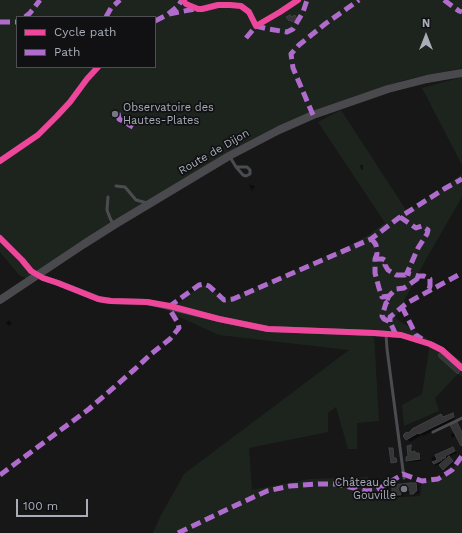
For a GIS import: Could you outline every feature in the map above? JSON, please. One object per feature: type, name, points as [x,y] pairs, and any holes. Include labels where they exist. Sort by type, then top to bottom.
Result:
[{"type":"main road","name":"Route de Dijon","points":[[0,300],[149,203],[229,156],[279,130],[313,115],[400,86],[462,73]]},
{"type":"street","points":[[38,275],[102,300],[114,302],[147,302],[268,329],[401,335],[430,344],[442,350],[462,368]]},
{"type":"lane","points":[[229,156],[236,167],[241,174],[244,176],[248,176],[250,174],[249,168],[244,166],[236,167]]},
{"type":"lane","points":[[116,186],[125,187],[136,200],[149,203]]},
{"type":"lane","points":[[108,197],[107,210],[114,225]]},
{"type":"lane","points":[[386,334],[404,478]]},
{"type":"lane","points":[[433,432],[462,418]]},
{"type":"shaded area","points":[[0,0],[462,0],[462,68],[405,80],[351,98],[298,119],[28,279],[19,275],[0,252]]},
{"type":"shaded area","points":[[462,77],[462,165],[422,88]]},
{"type":"shaded area","points":[[341,110],[408,213],[462,174],[462,197],[425,261],[395,318],[462,361],[462,377],[458,374],[435,398],[439,411],[404,426],[402,405],[422,394],[430,344],[401,335],[374,333],[379,421],[357,423],[357,449],[348,449],[336,407],[328,413],[328,432],[249,448],[252,490],[310,479],[368,477],[377,490],[390,498],[420,496],[422,481],[438,479],[452,470],[462,456],[462,533],[153,533],[160,517],[184,474],[349,350],[219,335],[168,312],[201,285],[211,288],[225,301],[346,247],[367,236],[385,223],[318,122]]},
{"type":"building","points":[[290,15],[291,17],[295,15],[297,19],[292,22],[290,20],[289,21],[286,17]]},
{"type":"building","points":[[440,353],[460,370],[458,374],[439,357],[438,355]]},
{"type":"building","points":[[453,413],[454,417],[406,440],[403,436],[412,429],[441,414],[443,417]]},
{"type":"building","points":[[457,422],[462,432],[461,446],[450,425]]},
{"type":"building","points":[[411,445],[411,452],[415,451],[415,453],[419,453],[420,459],[406,461],[406,457],[408,456],[407,446]]},
{"type":"building","points":[[453,447],[455,451],[445,456],[446,457],[443,459],[441,458],[442,460],[434,464],[432,462],[437,460],[435,455]]},
{"type":"building","points":[[389,448],[393,448],[394,458],[396,458],[397,462],[391,463]]},
{"type":"building","points":[[449,456],[453,461],[443,470],[439,465]]},
{"type":"building","name":"Château de Gouville","points":[[416,483],[417,490],[414,494],[410,494],[410,490],[401,491],[401,495],[394,495],[392,485]]},
{"type":"marked path","points":[[26,16],[40,0]]},
{"type":"marked path","points":[[107,16],[111,8],[120,0]]},
{"type":"marked path","points":[[156,20],[167,15],[178,6],[182,0]]},
{"type":"marked path","points":[[246,38],[256,26],[287,32],[293,29],[303,12],[307,0]]},
{"type":"marked path","points":[[313,115],[293,68],[291,54],[299,45],[325,24],[359,0]]},
{"type":"marked path","points":[[444,0],[462,12]]},
{"type":"marked path","points":[[169,14],[195,9]]},
{"type":"marked path","points":[[0,22],[16,22]]},
{"type":"marked path","points":[[118,113],[119,119],[133,127]]},
{"type":"marked path","points":[[0,475],[89,409],[170,339],[179,328],[178,323],[170,310],[170,306],[199,285],[204,284],[209,286],[224,300],[233,299],[371,239],[400,217],[462,179]]},
{"type":"marked path","points":[[400,217],[416,228],[422,226],[428,230],[407,273],[424,276],[430,279],[428,292]]},
{"type":"marked path","points":[[371,239],[376,245],[377,254],[375,259],[375,273],[379,288],[382,297],[389,296],[390,300],[386,303],[382,316],[390,322],[396,335]]},
{"type":"marked path","points":[[375,259],[383,259],[386,261],[385,265],[388,270],[396,275],[405,275],[407,273]]},
{"type":"marked path","points":[[390,322],[390,317],[407,303],[462,273]]},
{"type":"marked path","points":[[387,300],[396,289],[404,288],[417,279],[418,276]]},
{"type":"marked path","points":[[402,307],[416,335],[422,339]]},
{"type":"marked path","points":[[178,533],[267,491],[290,486],[318,484],[337,484],[366,491],[377,490],[403,474],[422,481],[438,479],[452,470],[462,456]]},
{"type":"cycle path","points":[[183,0],[186,4],[198,9],[218,5],[241,6],[249,12],[256,26],[298,0]]},
{"type":"cycle path","points":[[0,161],[38,135],[70,102],[97,68]]},
{"type":"cycle path","points":[[0,238],[31,271],[43,278],[98,299],[111,301],[147,302],[170,306],[219,319],[268,329],[401,335],[430,344],[442,350],[462,368]]},
{"type":"place","name":"Observatoire des Hautes-Plates","points":[[115,114]]},
{"type":"place","name":"Château de Gouville","points":[[404,489]]}]
